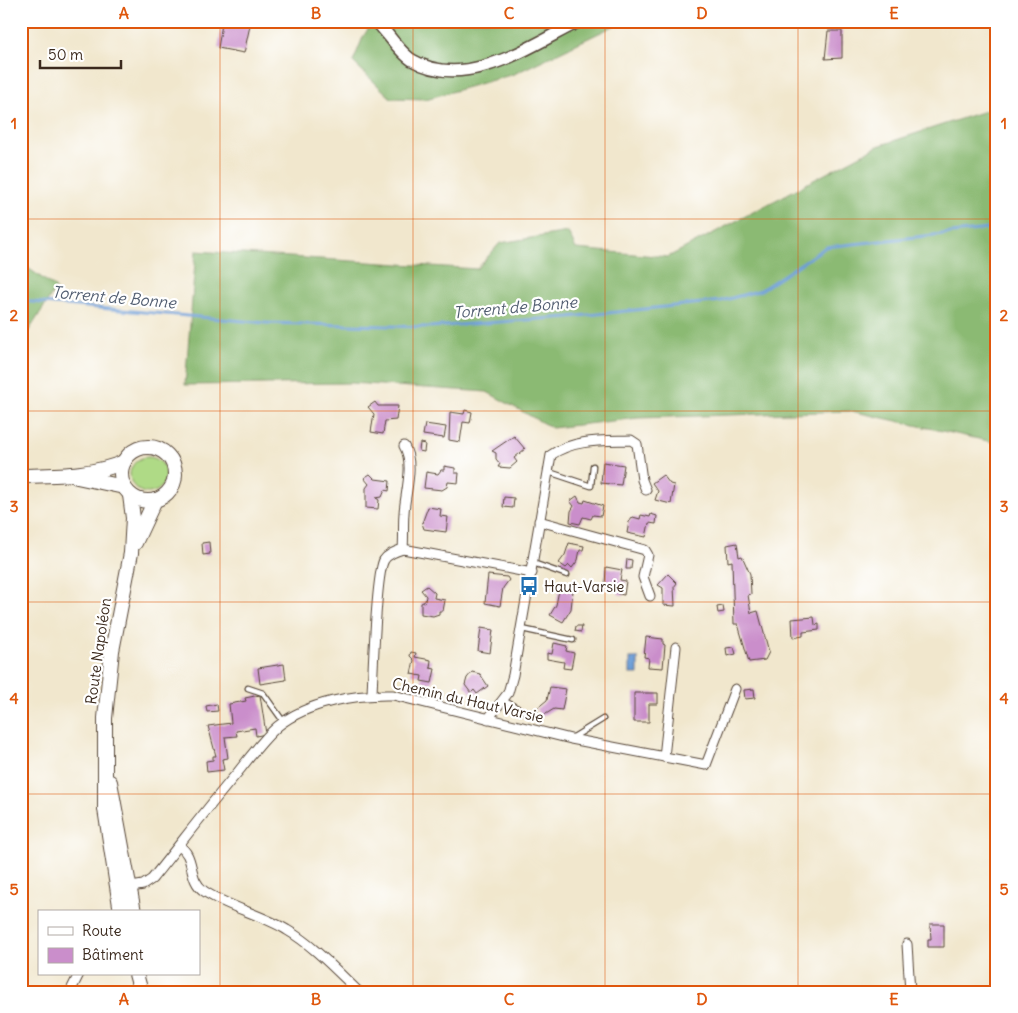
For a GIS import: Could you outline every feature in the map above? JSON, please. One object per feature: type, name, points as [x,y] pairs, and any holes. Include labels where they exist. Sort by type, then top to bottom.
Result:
[{"type":"main road","points":[[63,475],[127,491],[146,501],[155,500],[170,491],[174,483],[174,465],[164,451],[148,446],[133,451],[124,462],[121,470],[127,491]]},
{"type":"main road","points":[[21,476],[63,475],[103,469],[124,462]]},
{"type":"main road","name":"Route Napoléon","points":[[105,754],[105,718],[112,651],[131,553],[133,518],[127,491]]},
{"type":"main road","name":"Route Napoléon","points":[[131,553],[155,500]]},
{"type":"main road","points":[[105,754],[105,808],[108,840],[121,910]]},
{"type":"main road","points":[[105,754],[134,910]]},
{"type":"main road","points":[[137,976],[141,992]]},
{"type":"main road","points":[[140,976],[141,992]]},
{"type":"street","points":[[376,21],[410,59],[425,66],[458,70],[476,68],[515,55],[580,21]]},
{"type":"street","points":[[488,719],[503,700],[513,675],[551,455],[562,447],[581,442],[631,440],[637,444],[642,480],[646,490]]},
{"type":"street","points":[[403,549],[404,512],[409,464],[408,452],[404,446]]},
{"type":"street","points":[[539,521],[645,550],[648,555],[643,577],[650,596]]},
{"type":"street","points":[[372,694],[379,586],[383,561],[392,553],[403,549],[532,568]]},
{"type":"street","points":[[664,757],[676,647]]},
{"type":"street","name":"Chemin du Haut Varsie","points":[[130,888],[143,885],[152,879],[257,749],[284,723],[306,711],[329,703],[372,694],[393,695],[571,739],[706,765],[735,689]]},
{"type":"street","points":[[108,840],[123,886],[130,888]]},
{"type":"street","points":[[179,846],[187,853],[192,875],[204,891],[287,930],[304,942],[359,992]]},
{"type":"street","points":[[907,944],[910,992]]},
{"type":"street","points":[[70,992],[78,976]]},
{"type":"lane","points":[[547,471],[591,486],[593,466]]},
{"type":"lane","points":[[532,568],[567,575]]},
{"type":"lane","points":[[522,630],[573,640]]},
{"type":"lane","points":[[248,688],[264,693],[284,723]]},
{"type":"lane","points":[[503,700],[525,712]]},
{"type":"lane","points":[[571,739],[583,729],[603,718]]},
{"type":"green space","points":[[373,21],[624,21],[514,74],[426,99],[391,98],[353,62],[363,37]]},
{"type":"green space","points":[[997,107],[997,443],[851,411],[638,418],[552,428],[487,392],[351,383],[185,385],[196,251],[477,269],[500,243],[568,232],[576,249],[668,257],[878,146]]},
{"type":"green space","points":[[21,263],[56,288],[21,343]]},
{"type":"green space","points":[[148,457],[155,458],[161,462],[165,468],[165,482],[161,488],[155,492],[148,493],[141,492],[135,488],[131,482],[130,475],[131,468],[135,462],[141,458]]},
{"type":"water","points":[[630,658],[638,658],[638,674],[630,674]]},
{"type":"building","points":[[212,21],[251,21],[244,53],[218,48],[222,24]]},
{"type":"building","points":[[828,31],[842,31],[842,58],[825,59]]},
{"type":"building","points":[[375,402],[378,406],[398,406],[396,420],[385,421],[383,434],[371,432],[374,414],[368,407]]},
{"type":"building","points":[[465,410],[472,412],[470,423],[463,422],[460,442],[449,440],[450,412],[464,414]]},
{"type":"building","points":[[425,424],[446,427],[444,438],[423,435]]},
{"type":"building","points":[[514,436],[525,449],[514,458],[517,462],[510,468],[498,467],[500,464],[496,459],[496,453],[492,451]]},
{"type":"building","points":[[420,443],[425,444],[424,452],[419,451]]},
{"type":"building","points":[[603,462],[624,465],[621,485],[601,483]]},
{"type":"building","points":[[444,466],[455,468],[455,473],[459,473],[458,483],[448,482],[447,487],[442,490],[424,488],[426,472],[438,474],[441,470],[444,470]]},
{"type":"building","points":[[370,474],[375,479],[390,481],[389,491],[385,490],[382,497],[376,498],[379,500],[378,509],[366,508],[366,488],[369,484],[364,478]]},
{"type":"building","points":[[663,475],[670,484],[674,485],[671,504],[655,500],[658,491],[652,483]]},
{"type":"building","points":[[577,496],[580,502],[584,503],[585,500],[603,506],[601,516],[593,515],[591,519],[583,517],[580,524],[570,522],[571,511],[574,506],[570,501]]},
{"type":"building","points":[[504,497],[514,498],[513,508],[503,507]]},
{"type":"building","points":[[428,507],[441,509],[440,516],[448,517],[446,532],[424,529],[422,523]]},
{"type":"building","points":[[651,514],[657,516],[656,524],[649,523],[646,537],[627,533],[629,522],[633,517],[640,519],[641,515],[650,517]]},
{"type":"building","points":[[209,542],[210,554],[203,555],[202,543]]},
{"type":"building","points":[[569,543],[584,546],[583,550],[580,550],[578,560],[572,568],[569,565],[566,568],[559,563],[565,555]]},
{"type":"building","points":[[737,543],[739,557],[742,556],[750,574],[751,594],[748,595],[751,613],[758,611],[769,652],[765,660],[749,662],[738,624],[734,624],[732,561],[728,562],[727,545]]},
{"type":"building","points":[[627,559],[632,560],[631,569],[626,569]]},
{"type":"building","points":[[606,567],[622,570],[620,580],[626,581],[624,595],[618,594],[619,590],[608,589],[609,586],[605,586]]},
{"type":"building","points":[[668,574],[677,583],[674,587],[675,606],[663,605],[663,588],[658,585]]},
{"type":"building","points":[[488,575],[507,577],[509,580],[503,588],[500,606],[485,603]]},
{"type":"building","points":[[427,586],[435,593],[434,598],[445,600],[443,611],[439,611],[439,614],[433,616],[421,614],[421,603],[425,601],[426,596],[421,590]]},
{"type":"building","points":[[559,590],[573,591],[571,609],[563,622],[550,615],[556,605]]},
{"type":"building","points":[[723,606],[724,612],[718,613],[717,607]]},
{"type":"building","points":[[814,617],[815,625],[819,624],[819,630],[803,632],[803,636],[793,638],[792,619]]},
{"type":"building","points":[[576,626],[582,626],[581,632],[575,631]]},
{"type":"building","points":[[481,628],[493,630],[490,653],[478,651]]},
{"type":"building","points":[[646,637],[663,639],[663,644],[665,645],[663,668],[648,667],[649,658],[644,657]]},
{"type":"building","points":[[554,643],[567,646],[566,651],[574,653],[571,669],[563,668],[564,662],[547,659],[547,653],[552,654]]},
{"type":"building","points":[[734,647],[736,654],[727,656],[726,648]]},
{"type":"building","points":[[411,652],[416,653],[415,657],[431,660],[430,668],[435,669],[432,683],[421,681],[422,676],[411,674],[414,660],[410,656]]},
{"type":"building","points":[[284,664],[286,680],[260,684],[258,668]]},
{"type":"building","points":[[472,672],[480,674],[488,686],[477,694],[474,690],[471,693],[465,685],[467,678]]},
{"type":"building","points":[[550,687],[566,689],[562,710],[554,709],[541,717],[536,709],[547,700]]},
{"type":"building","points":[[754,689],[755,698],[745,699],[744,690]]},
{"type":"building","points":[[634,693],[658,693],[658,704],[649,704],[649,722],[634,722]]},
{"type":"building","points":[[260,695],[266,734],[256,736],[255,728],[236,731],[237,736],[225,737],[228,758],[222,759],[224,770],[207,772],[206,761],[213,760],[213,756],[216,756],[208,726],[231,723],[229,704],[246,701],[245,698]]},
{"type":"building","points":[[217,704],[218,711],[207,712],[206,706]]},
{"type":"building","points":[[930,924],[944,924],[944,947],[928,947],[928,939],[931,939]]},
{"type":"waterway","name":"Torrent de Bonne","points":[[21,301],[266,323],[429,327],[569,317],[721,301],[761,290],[826,247],[997,228]]},
{"type":"place","name":"Haut-Varsie","points":[[529,586]]}]
